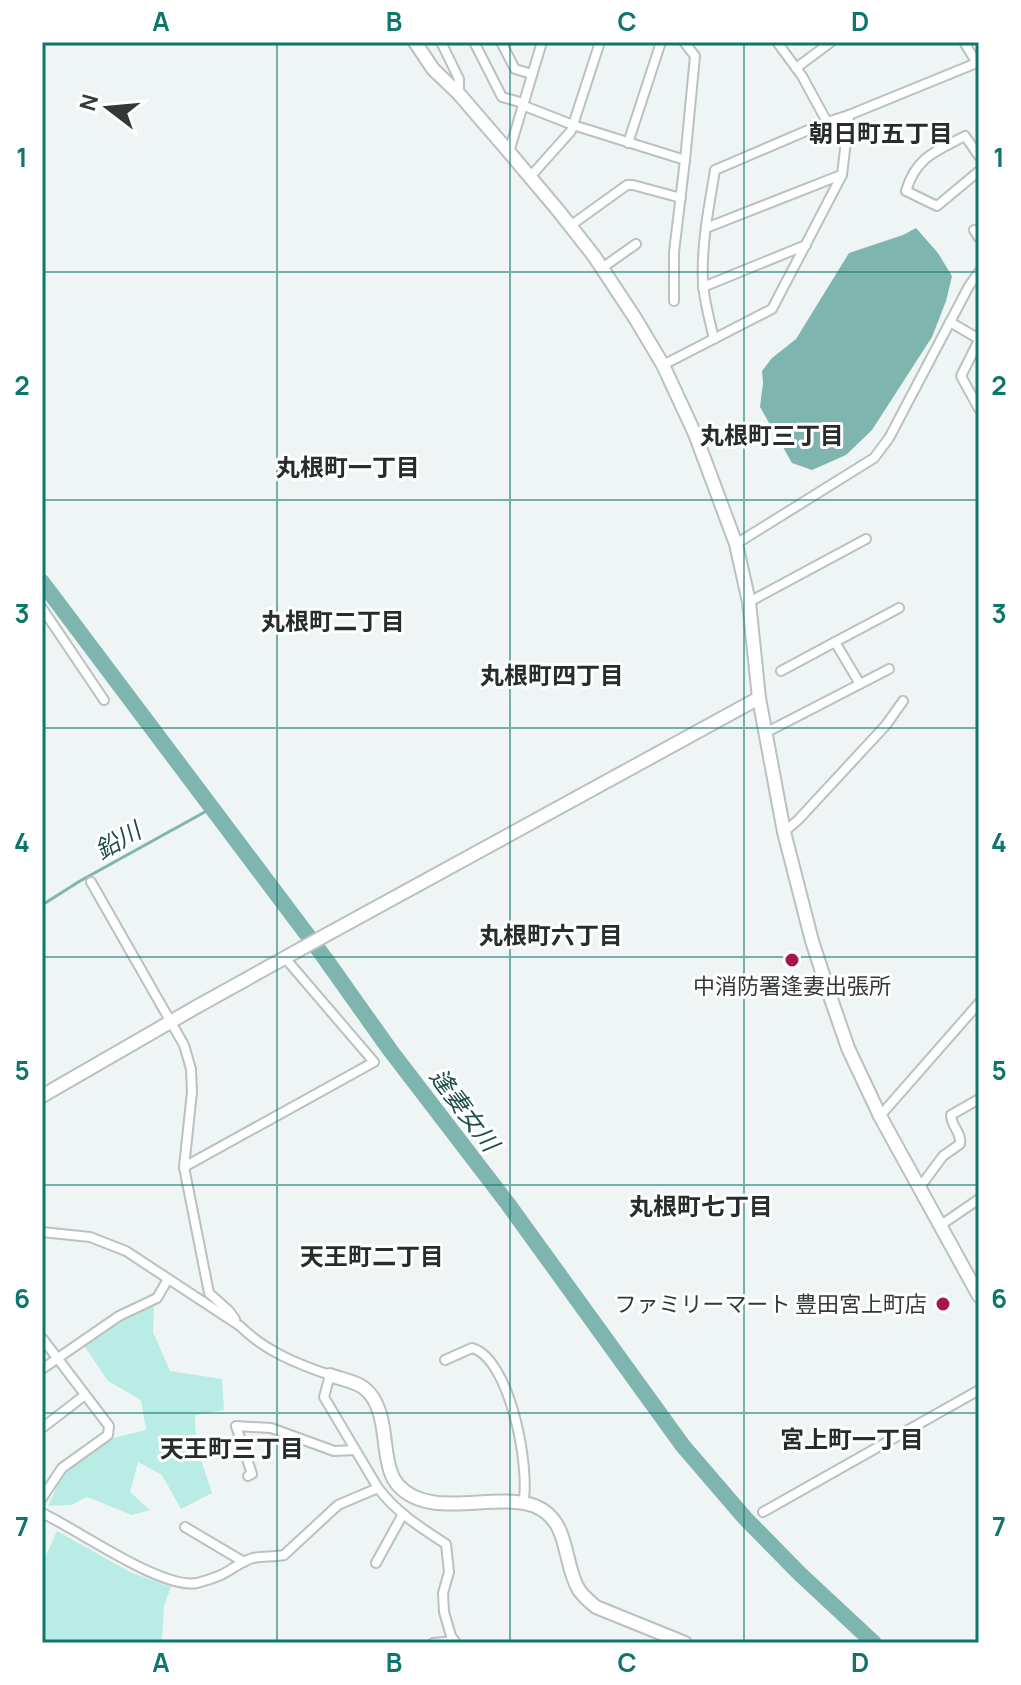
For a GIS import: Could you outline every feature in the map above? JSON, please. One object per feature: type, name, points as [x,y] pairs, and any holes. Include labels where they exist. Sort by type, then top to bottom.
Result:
[{"type":"street","points":[[415,42],[433,69],[509,152],[602,268],[663,365],[695,434],[736,544],[749,602],[759,698],[784,832],[812,941],[830,996],[848,1048],[880,1116],[979,1296]]},
{"type":"street","points":[[441,42],[459,79],[459,94]]},
{"type":"street","points":[[474,42],[502,97],[573,125],[685,160]]},
{"type":"street","points":[[501,42],[515,69],[532,74]]},
{"type":"street","points":[[509,152],[542,42]]},
{"type":"street","points":[[530,177],[571,131],[600,42]]},
{"type":"street","points":[[628,143],[661,42]]},
{"type":"street","points":[[674,301],[674,252],[695,56],[684,42]]},
{"type":"street","points":[[777,42],[827,122]]},
{"type":"street","points":[[796,68],[831,42]]},
{"type":"street","points":[[714,339],[703,287],[706,228],[715,170],[827,122],[978,64],[964,42]]},
{"type":"street","points":[[663,365],[772,309],[842,175],[849,115]]},
{"type":"street","points":[[979,156],[965,136],[925,158],[910,176],[906,191],[937,206],[979,171]]},
{"type":"street","points":[[706,228],[842,175]]},
{"type":"street","points":[[570,226],[627,185],[681,198]]},
{"type":"street","points":[[602,268],[636,244]]},
{"type":"street","points":[[703,287],[806,245]]},
{"type":"street","points":[[736,544],[874,458],[889,438],[979,272]]},
{"type":"street","points":[[950,322],[979,339],[961,376],[979,409]]},
{"type":"street","points":[[749,602],[866,539]]},
{"type":"street","points":[[42,608],[104,700]]},
{"type":"street","points":[[781,671],[899,608]]},
{"type":"street","points":[[835,642],[860,684]]},
{"type":"street","points":[[767,732],[889,669]]},
{"type":"street","points":[[42,1096],[326,935],[759,698]]},
{"type":"street","points":[[784,832],[886,725],[903,701]]},
{"type":"street","points":[[91,882],[184,1045],[191,1069],[192,1092],[184,1167],[209,1293],[240,1326]]},
{"type":"street","points":[[184,1167],[374,1062],[290,955]]},
{"type":"street","points":[[880,1116],[979,1003]]},
{"type":"street","points":[[920,1187],[943,1156],[960,1144],[961,1138],[951,1115],[979,1099]]},
{"type":"street","points":[[941,1225],[979,1199]]},
{"type":"street","points":[[42,1232],[90,1237],[126,1251],[278,1354],[358,1385],[372,1397],[379,1409],[390,1469],[396,1483],[405,1491],[417,1499],[437,1502],[523,1504],[546,1512],[563,1536],[572,1574],[585,1598],[596,1607],[685,1643]]},
{"type":"street","points":[[42,1369],[119,1316],[157,1298],[168,1279]]},
{"type":"street","points":[[42,1338],[109,1426],[108,1435],[62,1468],[42,1498]]},
{"type":"street","points":[[445,1360],[472,1348],[484,1353],[490,1362],[509,1398],[523,1449],[523,1504]]},
{"type":"street","points":[[330,1375],[324,1397],[378,1488],[415,1524],[446,1544],[449,1572],[443,1593],[444,1612],[455,1642],[433,1643]]},
{"type":"street","points":[[763,1512],[979,1390]]},
{"type":"street","points":[[42,1428],[85,1395]]},
{"type":"street","points":[[248,1476],[252,1474],[236,1426],[271,1428],[334,1451],[355,1450]]},
{"type":"street","points":[[42,1513],[139,1567],[186,1583],[196,1583],[220,1576],[256,1557],[284,1555],[338,1505],[378,1488]]},
{"type":"street","points":[[376,1563],[403,1514]]},
{"type":"street","points":[[185,1527],[244,1562]]},
{"type":"shaded area","points":[[916,228],[938,253],[952,276],[932,337],[872,430],[846,455],[812,470],[792,463],[760,407],[762,371],[772,358],[796,339],[849,253]]},
{"type":"shaded area","points":[[154,1304],[153,1332],[170,1371],[222,1379],[224,1410],[195,1415],[196,1445],[212,1493],[181,1509],[162,1475],[138,1462],[130,1492],[150,1510],[132,1515],[87,1497],[71,1505],[48,1506],[62,1475],[110,1439],[146,1430],[141,1400],[108,1381],[83,1344],[121,1317]]},
{"type":"shaded area","points":[[57,1531],[130,1572],[171,1587],[164,1606],[162,1643],[42,1643],[42,1565]]},
{"type":"waterway","name":"逢妻女川","points":[[42,582],[508,1204],[683,1446],[745,1518],[874,1643]]},
{"type":"waterway","name":"鉛川","points":[[42,905],[212,808]]},
{"type":"place","name":"中消防署逢妻出張所","points":[[792,960]]},
{"type":"place","name":"ファミリーマート 豊田宮上町店","points":[[943,1304]]},
{"type":"district","name":"朝日町五丁目","points":[[881,134]]},
{"type":"district","name":"丸根町三丁目","points":[[772,436]]},
{"type":"district","name":"丸根町一丁目","points":[[348,468]]},
{"type":"district","name":"丸根町二丁目","points":[[333,622]]},
{"type":"district","name":"丸根町四丁目","points":[[552,676]]},
{"type":"district","name":"丸根町六丁目","points":[[551,936]]},
{"type":"district","name":"丸根町七丁目","points":[[701,1207]]},
{"type":"district","name":"天王町二丁目","points":[[372,1257]]},
{"type":"district","name":"宮上町一丁目","points":[[852,1440]]},
{"type":"district","name":"天王町三丁目","points":[[232,1449]]}]
